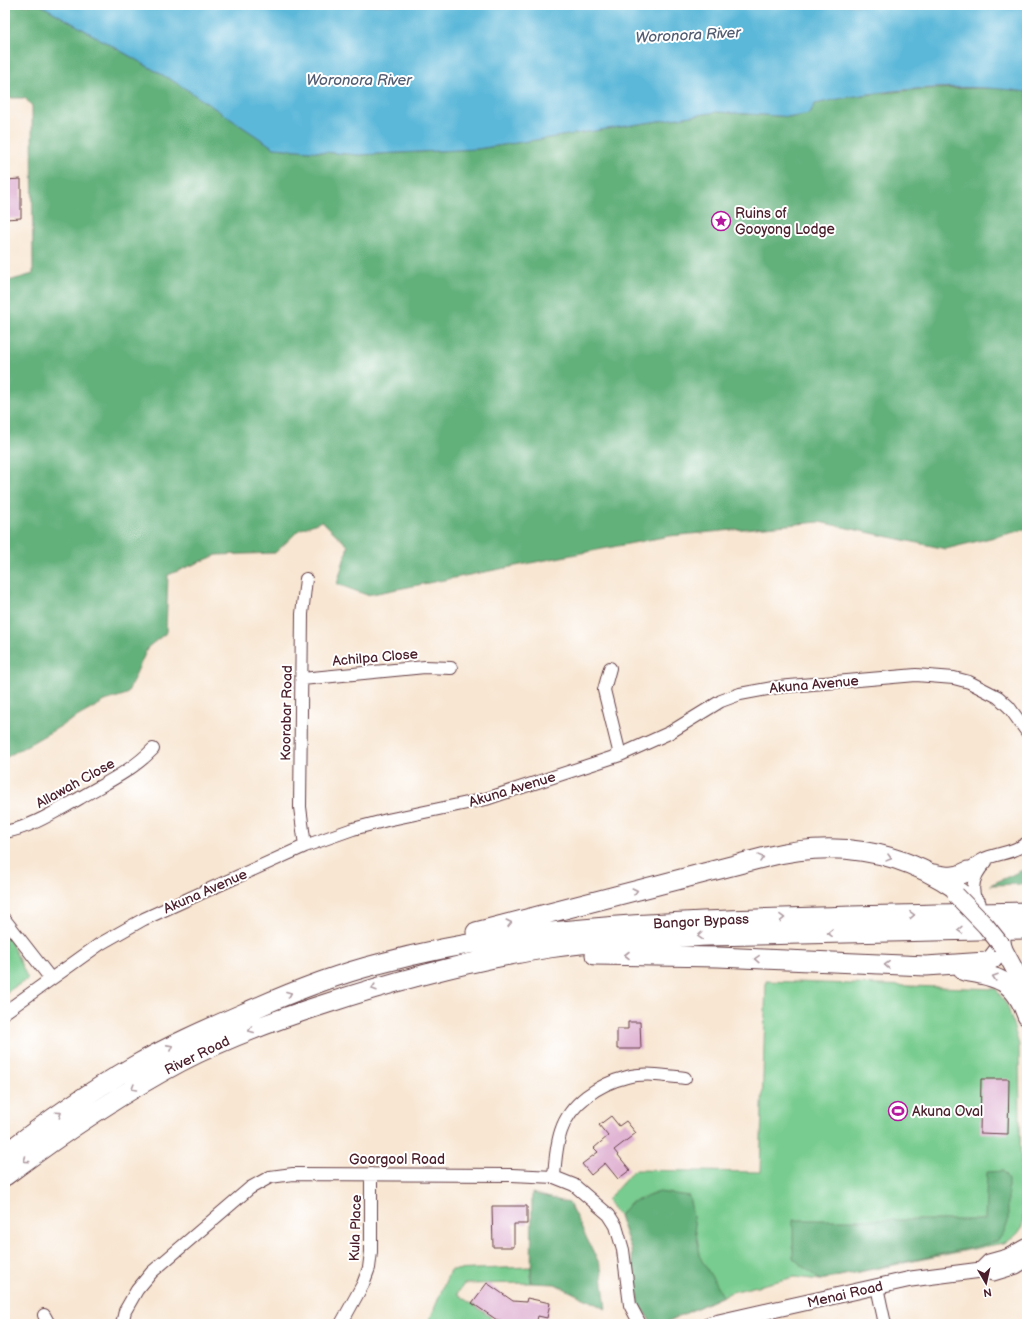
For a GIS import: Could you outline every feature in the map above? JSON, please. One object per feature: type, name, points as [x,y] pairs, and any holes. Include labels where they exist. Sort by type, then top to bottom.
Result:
[{"type":"main road","points":[[378,964],[434,942],[798,850],[825,848],[870,853],[948,877],[956,876],[968,871]]},
{"type":"main road","points":[[931,873],[966,895],[986,926],[1004,945],[1027,976]]},
{"type":"main road","name":"Bangor Bypass","points":[[378,964],[482,941],[562,930],[616,925],[750,919],[1027,912]]},
{"type":"main road","name":"Bangor Bypass","points":[[411,977],[506,956],[551,948],[594,944],[709,936],[1027,929]]},
{"type":"main road","points":[[926,966],[982,963],[992,959],[1004,945]]},
{"type":"main road","points":[[1004,945],[1017,974],[1027,1004]]},
{"type":"main road","points":[[411,977],[519,962],[590,956],[718,957],[926,966],[983,974],[999,978],[1014,990],[1027,1016]]},
{"type":"main road","name":"River Road","points":[[5,1154],[58,1115],[134,1066],[189,1037],[284,996],[334,977],[378,964]]},
{"type":"main road","name":"River Road","points":[[5,1176],[80,1121],[181,1062],[266,1024],[411,977]]},
{"type":"street","name":"Koorabar Road","points":[[305,846],[300,807],[302,614],[306,579]]},
{"type":"street","name":"Achilpa Close","points":[[302,678],[425,667],[452,668]]},
{"type":"street","points":[[610,668],[604,690],[620,755]]},
{"type":"street","name":"Akuna Avenue","points":[[5,1012],[100,944],[144,919],[305,846],[353,829],[387,820],[486,799],[620,755],[669,733],[721,701],[740,694],[778,687],[916,675],[954,678],[985,689],[1009,706],[1027,732]]},
{"type":"street","name":"Allawah Close","points":[[5,832],[25,827],[43,819],[132,768],[153,749]]},
{"type":"street","points":[[966,895],[968,871],[980,861],[1019,848],[1027,843]]},
{"type":"street","points":[[966,895],[982,866],[989,859],[1001,853]]},
{"type":"street","points":[[5,920],[50,979]]},
{"type":"street","points":[[554,1177],[561,1131],[575,1107],[599,1087],[628,1076],[659,1075],[685,1078]]},
{"type":"street","name":"Goorgool Road","points":[[122,1324],[125,1311],[137,1290],[152,1272],[250,1188],[270,1177],[293,1174],[371,1174],[554,1177],[574,1186],[593,1200],[609,1215],[616,1226],[623,1250],[630,1306],[640,1324]]},
{"type":"street","name":"Kula Place","points":[[341,1324],[363,1284],[369,1268],[371,1252],[371,1174]]},
{"type":"street","name":"Menai Road","points":[[981,1270],[989,1262],[1007,1257],[1027,1246]]},
{"type":"street","name":"Menai Road","points":[[710,1324],[918,1278],[981,1270],[993,1273],[1016,1266],[1027,1259]]},
{"type":"street","points":[[877,1287],[885,1324]]},
{"type":"green space","points":[[5,5],[41,5],[180,85],[274,148],[359,155],[477,149],[717,112],[793,117],[815,104],[846,97],[921,89],[1000,88],[1027,92],[1027,529],[946,549],[819,522],[669,536],[367,595],[337,584],[348,546],[322,521],[299,530],[275,553],[217,555],[168,575],[166,633],[148,647],[127,694],[105,701],[5,758],[5,282],[33,274],[32,106],[25,98],[5,98]]},
{"type":"green space","points":[[1027,868],[1027,884],[990,885]]},
{"type":"green space","points":[[5,930],[28,979],[5,993]]},
{"type":"green space","points":[[766,981],[996,989],[1008,1007],[1019,1045],[1022,1226],[1016,1235],[1003,1243],[820,1280],[795,1277],[732,1292],[662,1324],[652,1324],[639,1304],[631,1249],[619,1216],[607,1200],[634,1170],[760,1172]]},
{"type":"green space","points":[[1003,1171],[1008,1179],[1008,1222],[1004,1233],[997,1241],[820,1280],[793,1258],[793,1220],[985,1220],[987,1172]]},
{"type":"green space","points":[[659,1192],[689,1196],[701,1259],[723,1296],[662,1324],[652,1324],[639,1304],[631,1249],[619,1216],[630,1203]]},
{"type":"green space","points":[[532,1193],[569,1203],[601,1267],[606,1309],[555,1284],[531,1283]]},
{"type":"green space","points":[[531,1267],[531,1283],[464,1284],[457,1294],[491,1317],[486,1324],[428,1324],[450,1270]]},
{"type":"water","name":"Woronora River","points":[[41,5],[1027,5],[1027,92],[1002,89],[948,87],[893,91],[866,94],[815,104],[809,114],[793,117],[717,112],[477,149],[359,155],[274,148],[180,85]]},
{"type":"building","points":[[21,179],[21,218],[5,219],[5,180]]},
{"type":"building","points":[[628,1022],[640,1022],[641,1049],[617,1049],[617,1029],[628,1029]]},
{"type":"building","points":[[981,1079],[1009,1079],[1008,1134],[980,1133]]},
{"type":"building","points":[[611,1116],[619,1126],[626,1121],[636,1133],[614,1150],[630,1170],[618,1179],[605,1163],[591,1175],[582,1164],[598,1152],[594,1148],[608,1136],[599,1125]]},
{"type":"building","points":[[492,1206],[527,1206],[527,1224],[514,1224],[514,1247],[493,1247]]},
{"type":"building","points":[[487,1283],[513,1301],[526,1302],[527,1298],[550,1303],[547,1318],[538,1316],[536,1324],[497,1320],[472,1303]]},
{"type":"place","name":"Ruins of Gooyong Lodge","points":[[721,221]]},
{"type":"place","name":"Akuna Oval","points":[[898,1111]]}]
